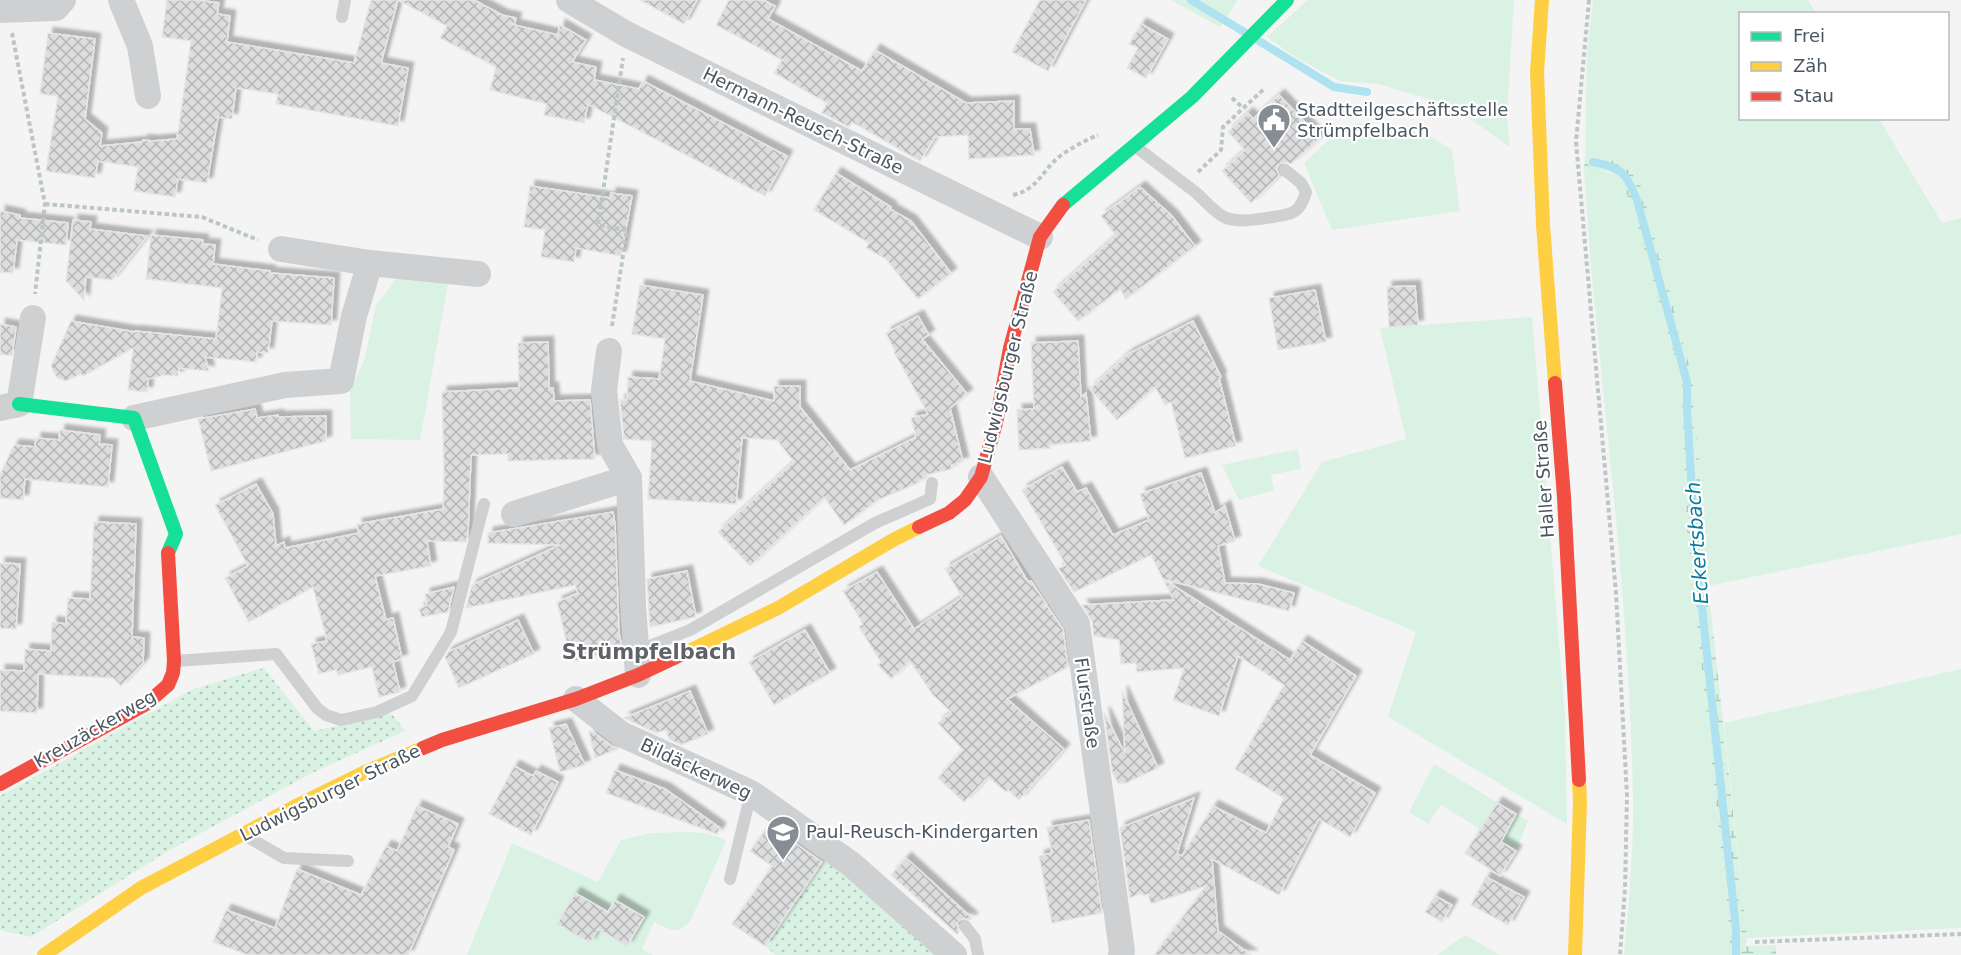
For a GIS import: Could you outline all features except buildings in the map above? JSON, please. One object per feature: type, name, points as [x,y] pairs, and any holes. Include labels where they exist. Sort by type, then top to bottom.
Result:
[{"type":"street","points":[[4,11],[56,8],[63,0]]},
{"type":"street","points":[[120,0],[141,46],[148,96]]},
{"type":"street","name":"Hermann-Reusch-Straße","points":[[570,0],[626,34],[1040,237]]},
{"type":"street","name":"Ludwigsburger Straße","points":[[44,955],[141,888],[365,772],[442,740],[576,699],[638,663],[778,608],[893,540],[949,513],[966,500],[981,477],[996,423],[1010,348],[1040,237],[1065,203],[1134,145],[1195,100],[1266,20],[1287,0]]},
{"type":"street","name":"Haller Straße","points":[[1542,0],[1537,72],[1543,225],[1566,532],[1580,802],[1575,955]]},
{"type":"street","points":[[281,249],[478,274]]},
{"type":"street","points":[[33,318],[10,406],[134,418],[285,385],[341,381],[354,316],[370,262]]},
{"type":"street","points":[[609,351],[604,390],[610,445],[629,478],[633,605],[638,663]]},
{"type":"street","name":"Kreuzäckerweg","points":[[0,784],[146,704],[168,685],[173,673],[168,550],[176,534],[161,475],[134,418]]},
{"type":"street","name":"Flurstraße","points":[[981,477],[1077,624],[1121,955]]},
{"type":"street","points":[[514,514],[629,478]]},
{"type":"street","name":"Bildäckerweg","points":[[576,699],[621,734],[751,794],[851,864],[954,955]]},
{"type":"lane","points":[[342,17],[345,0]]},
{"type":"lane","points":[[1134,145],[1226,217],[1254,223],[1296,212],[1303,204],[1306,192],[1301,183],[1286,170]]},
{"type":"lane","name":"Ludwigsburger Straße","points":[[638,663],[690,630],[875,523],[930,499],[932,483]]},
{"type":"lane","points":[[174,661],[276,654],[317,708],[326,715],[341,720],[376,712],[412,696],[450,632],[484,504]]},
{"type":"lane","points":[[730,879],[751,794]]},
{"type":"lane","points":[[242,834],[284,858],[348,861]]},
{"type":"lane","points":[[965,926],[975,939],[978,955]]},
{"type":"path","points":[[1589,0],[1576,142],[1618,627],[1627,796],[1625,888],[1620,955]]},
{"type":"path","points":[[4,11],[45,204],[33,318]]},
{"type":"path","points":[[609,351],[627,230],[598,225],[626,34]]},
{"type":"path","points":[[1184,183],[1215,158],[1221,150],[1223,127],[1264,89]]},
{"type":"path","points":[[1005,195],[1023,193],[1037,184],[1060,156],[1103,133]]},
{"type":"path","points":[[45,204],[202,217],[281,249]]},
{"type":"path","points":[[1755,942],[1961,934]]},
{"type":"green space","points":[[1171,0],[1238,0],[1220,27]]},
{"type":"green space","points":[[1308,0],[1514,0],[1507,117],[1510,147],[1450,105],[1378,84],[1340,81],[1298,59],[1267,37]]},
{"type":"green space","points":[[1593,0],[1808,0],[1815,12],[1739,12],[1739,120],[1880,120],[1942,223],[1961,218],[1961,534],[1708,586],[1693,380],[1629,164],[1585,155],[1587,52]]},
{"type":"green space","points":[[1357,123],[1427,134],[1452,150],[1460,211],[1332,230],[1304,163],[1334,135]]},
{"type":"green space","points":[[1585,155],[1629,164],[1639,180],[1693,380],[1708,586],[1747,938],[1746,946],[1776,945],[1776,955],[1730,955],[1730,935],[1687,528],[1681,379],[1630,199],[1611,172],[1584,168]]},
{"type":"green space","points":[[1584,168],[1608,172],[1618,178],[1626,190],[1681,379],[1687,528],[1730,935],[1730,955],[1624,955],[1633,836],[1628,674]]},
{"type":"green space","points":[[399,275],[449,278],[420,440],[351,439],[350,390],[364,361],[376,306]]},
{"type":"green space","points":[[1532,317],[1565,716],[1567,824],[1388,717],[1416,632],[1258,566],[1322,462],[1406,439],[1380,328]]},
{"type":"green space","points":[[1298,449],[1301,469],[1271,475],[1274,490],[1239,500],[1222,465]]},
{"type":"green space","points":[[264,668],[314,731],[391,713],[405,731],[312,773],[168,851],[31,937],[0,930],[0,796],[193,689]]},
{"type":"green space","points":[[1961,669],[1961,928],[1747,938],[1724,723]]},
{"type":"green space","points":[[1434,764],[1528,821],[1516,851],[1441,805],[1428,824],[1409,812]]},
{"type":"green space","points":[[651,833],[710,834],[726,841],[690,922],[680,929],[672,930],[654,922],[642,949],[653,955],[467,955],[512,843],[598,882],[621,840]]},
{"type":"green space","points":[[822,861],[851,875],[944,955],[776,955],[765,946]]},
{"type":"green space","points":[[1465,935],[1500,955],[1437,955]]},
{"type":"waterway","name":"Eckertsbach","points":[[1191,0],[1246,33]]},
{"type":"waterway","name":"Eckertsbach","points":[[1259,41],[1334,87],[1367,92]]},
{"type":"waterway","name":"Eckertsbach","points":[[1593,162],[1617,169],[1622,173],[1637,200],[1687,382],[1695,541],[1736,929],[1736,955]]},
{"type":"traffic: fast","points":[[1063,205],[1192,97],[1287,0]]},
{"type":"traffic: fast","points":[[19,404],[134,418],[176,534],[168,553]]},
{"type":"traffic: slow","points":[[1542,0],[1537,72],[1543,225],[1555,383]]},
{"type":"traffic: slow","points":[[687,652],[778,608],[919,527]]},
{"type":"traffic: slow","points":[[44,955],[141,888],[298,805],[365,772],[423,748]]},
{"type":"traffic: slow","points":[[1575,955],[1579,780]]},
{"type":"traffic: jam","points":[[919,527],[949,513],[965,500],[981,477],[996,423],[1010,348],[1040,237],[1063,205]]},
{"type":"traffic: jam","points":[[1555,383],[1564,497],[1579,780]]},
{"type":"traffic: jam","points":[[0,784],[146,704],[168,685],[173,673],[174,661],[168,553]]},
{"type":"traffic: jam","points":[[423,748],[442,740],[576,699],[638,675],[687,652]]},
{"type":"place","name":"Stadtteilgeschäftsstelle Strümpfelbach","points":[[1274,149]]},
{"type":"place","name":"Paul-Reusch-Kindergarten","points":[[783,861]]},
{"type":"district","name":"Strümpfelbach","points":[[649,652]]}]
